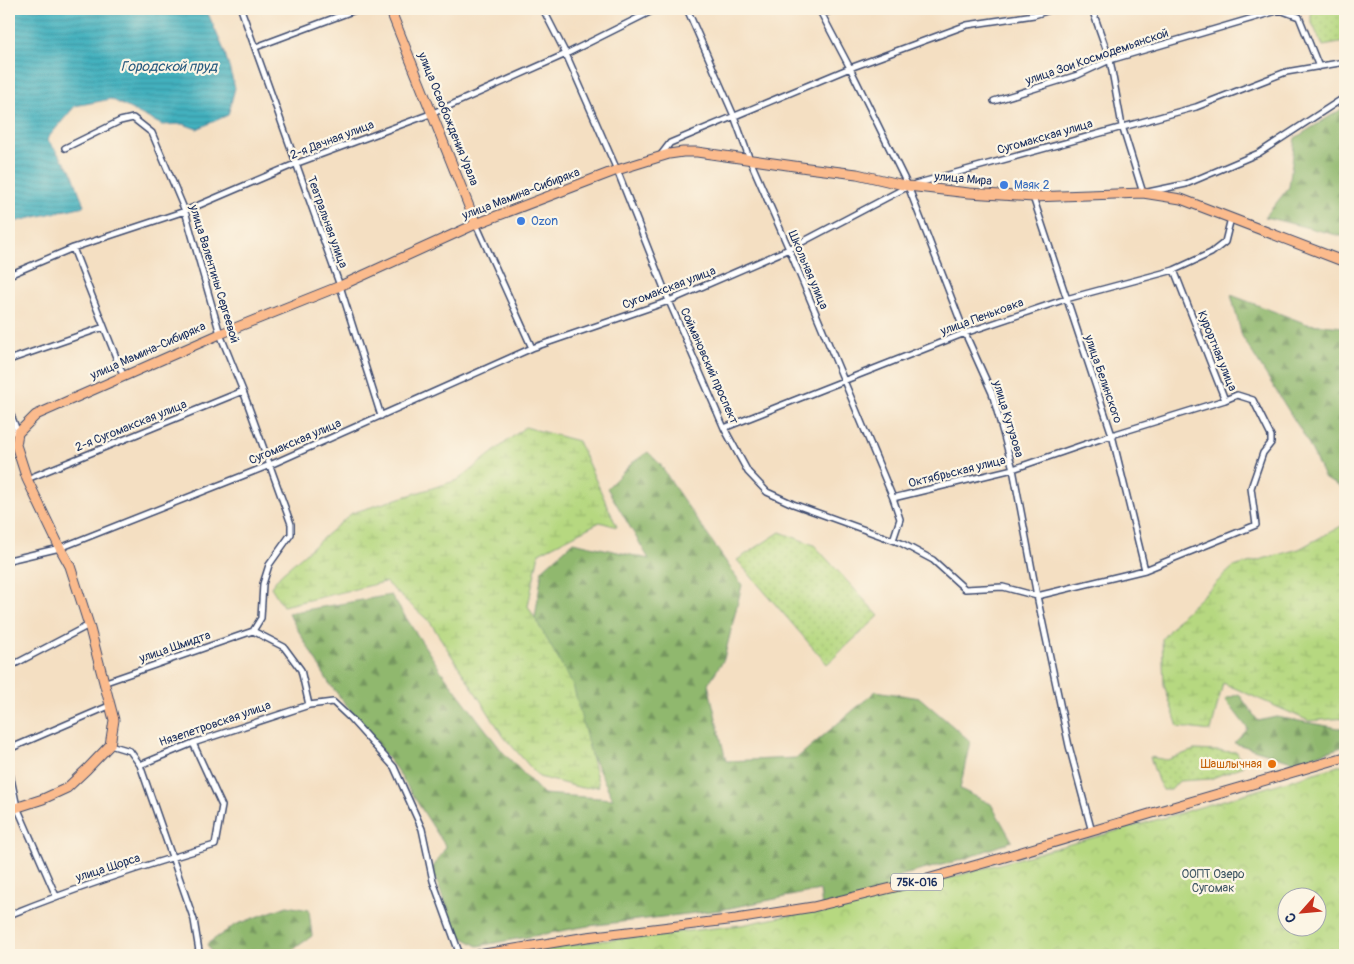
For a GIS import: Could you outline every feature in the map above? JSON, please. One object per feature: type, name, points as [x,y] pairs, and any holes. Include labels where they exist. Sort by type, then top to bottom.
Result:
[{"type":"main road","name":"улица Освобождения Урала","points":[[390,9],[476,224]]},
{"type":"main road","name":"улица Мира","points":[[659,157],[683,152],[697,152],[857,174],[908,186],[1033,197],[1143,193],[1181,199],[1345,262]]},
{"type":"main road","name":"улица Мамина-Сибиряка","points":[[13,432],[36,415],[122,375],[340,286],[476,224],[617,170],[659,157]]},
{"type":"main road","points":[[13,432],[27,479],[70,566],[89,625],[114,720],[110,745],[87,770],[66,788],[43,799],[13,808]]},
{"type":"main road","name":"75К-016","points":[[478,955],[813,907],[924,880],[1345,757]]},
{"type":"street","name":"Театральная улица","points":[[241,9],[340,286],[381,416]]},
{"type":"street","points":[[256,47],[358,9]]},
{"type":"street","name":"Соймановский проспект","points":[[543,9],[566,54],[617,170],[669,301],[724,428],[748,472],[767,492],[793,504],[893,540],[933,560],[965,589],[1003,587],[1037,596]]},
{"type":"street","name":"2-я Дачная улица","points":[[9,275],[73,248],[184,211],[295,164],[433,113],[566,54],[656,9]]},
{"type":"street","name":"Школьная улица","points":[[687,9],[734,116],[750,160],[893,498],[900,519],[893,540]]},
{"type":"street","points":[[820,11],[836,9]]},
{"type":"street","name":"улица Мамина-Сибиряка","points":[[659,157],[670,142],[850,68],[966,25],[1034,15],[1053,9]]},
{"type":"street","points":[[1092,9],[1110,60],[1122,126],[1143,193],[1186,184],[1259,153],[1345,97]]},
{"type":"street","name":"улица Зои Космодемьянской","points":[[994,101],[1078,75],[1110,60],[1280,10],[1299,17],[1318,66]]},
{"type":"street","name":"улица Кутузова","points":[[820,11],[908,186],[965,333],[992,393],[1013,469],[1068,746],[1092,832]]},
{"type":"street","name":"Сугомакская улица","points":[[9,560],[60,548],[270,465],[532,348],[669,301],[789,249],[908,186],[1196,107],[1286,72],[1345,62]]},
{"type":"street","name":"улица Валентины Сергеевой","points":[[65,148],[120,121],[133,118],[152,133],[184,211],[220,334],[243,391],[291,524],[291,534],[269,565],[263,584],[261,618],[253,631]]},
{"type":"street","name":"улица Белинского","points":[[1033,197],[1112,435],[1145,570]]},
{"type":"street","name":"улица Пеньковка","points":[[724,428],[965,333],[1066,299],[1174,270],[1211,253],[1225,242],[1231,218]]},
{"type":"street","name":"улица Освобождения Урала","points":[[476,224],[532,348]]},
{"type":"street","points":[[73,248],[122,375]]},
{"type":"street","name":"Курортная улица","points":[[1145,570],[1256,526],[1250,488],[1263,453],[1271,444],[1271,436],[1253,400],[1237,395],[1225,400],[1174,270]]},
{"type":"street","points":[[9,360],[104,327]]},
{"type":"street","name":"2-я Сугомакская улица","points":[[27,479],[243,391]]},
{"type":"street","name":"Октябрьская улица","points":[[893,498],[1013,469],[1112,435],[1225,400]]},
{"type":"street","points":[[9,410],[13,432]]},
{"type":"street","points":[[1037,596],[1145,570]]},
{"type":"street","points":[[9,667],[89,625]]},
{"type":"street","points":[[253,631],[284,647],[301,670],[309,705],[333,702],[394,767],[422,829],[433,881],[460,955]]},
{"type":"street","name":"улица Шмидта","points":[[103,683],[253,631]]},
{"type":"street","name":"Нязепетровская улица","points":[[140,765],[193,743],[309,705]]},
{"type":"street","points":[[9,749],[109,706]]},
{"type":"street","name":"улица Щорса","points":[[9,915],[56,896],[172,857],[215,845],[222,806],[193,743]]},
{"type":"street","points":[[110,745],[130,751],[140,765],[152,805],[194,920],[199,950],[196,955]]},
{"type":"street","points":[[9,769],[13,808],[56,896]]},
{"type":"green space","points":[[1311,9],[1345,9],[1345,42],[1323,46],[1311,21]]},
{"type":"green space","points":[[1345,107],[1345,237],[1265,217],[1289,187],[1295,138]]},
{"type":"green space","points":[[1231,295],[1307,324],[1345,327],[1345,489],[1325,479],[1305,437],[1242,336]]},
{"type":"green space","points":[[525,427],[578,441],[617,527],[600,522],[539,553],[528,606],[573,685],[599,786],[582,788],[539,777],[504,737],[430,622],[385,582],[283,606],[271,587],[281,574],[352,513],[458,480]]},
{"type":"green space","points":[[648,452],[660,464],[742,585],[724,659],[708,684],[726,761],[797,758],[876,691],[920,698],[970,741],[960,789],[991,804],[1012,841],[961,860],[899,876],[911,892],[824,924],[820,890],[720,910],[588,926],[478,946],[460,936],[449,914],[432,869],[446,847],[396,769],[329,683],[288,613],[391,595],[441,671],[502,751],[543,794],[613,799],[575,722],[534,625],[542,570],[573,542],[649,559],[607,488],[632,463]]},
{"type":"green space","points":[[1345,524],[1345,718],[1309,721],[1223,683],[1211,731],[1178,727],[1164,685],[1162,639],[1181,616],[1233,567],[1299,549]]},
{"type":"green space","points":[[780,532],[814,545],[879,616],[827,664],[737,560]]},
{"type":"green space","points":[[1239,694],[1258,721],[1276,717],[1339,728],[1345,727],[1345,746],[1295,762],[1234,743],[1248,729],[1225,699]]},
{"type":"green space","points":[[1194,750],[1237,752],[1243,766],[1210,779],[1179,781],[1171,790],[1163,790],[1150,757],[1167,760]]},
{"type":"green space","name":"ООПТ Озеро Сугомак","points":[[1345,764],[1345,955],[506,955],[590,942],[741,925],[928,884],[1177,814]]},
{"type":"green space","points":[[287,906],[309,910],[312,936],[291,951],[291,955],[213,955],[207,944],[235,925]]},
{"type":"water","name":"Городской пруд","points":[[9,9],[206,9],[224,50],[235,88],[228,115],[197,129],[183,124],[162,125],[111,99],[75,106],[47,139],[72,172],[84,206],[9,223]]},
{"type":"place","name":"Маяк 2","points":[[1004,185]]},
{"type":"place","name":"Ozon","points":[[521,221]]},
{"type":"place","name":"Шашлычная","points":[[1272,764]]}]
